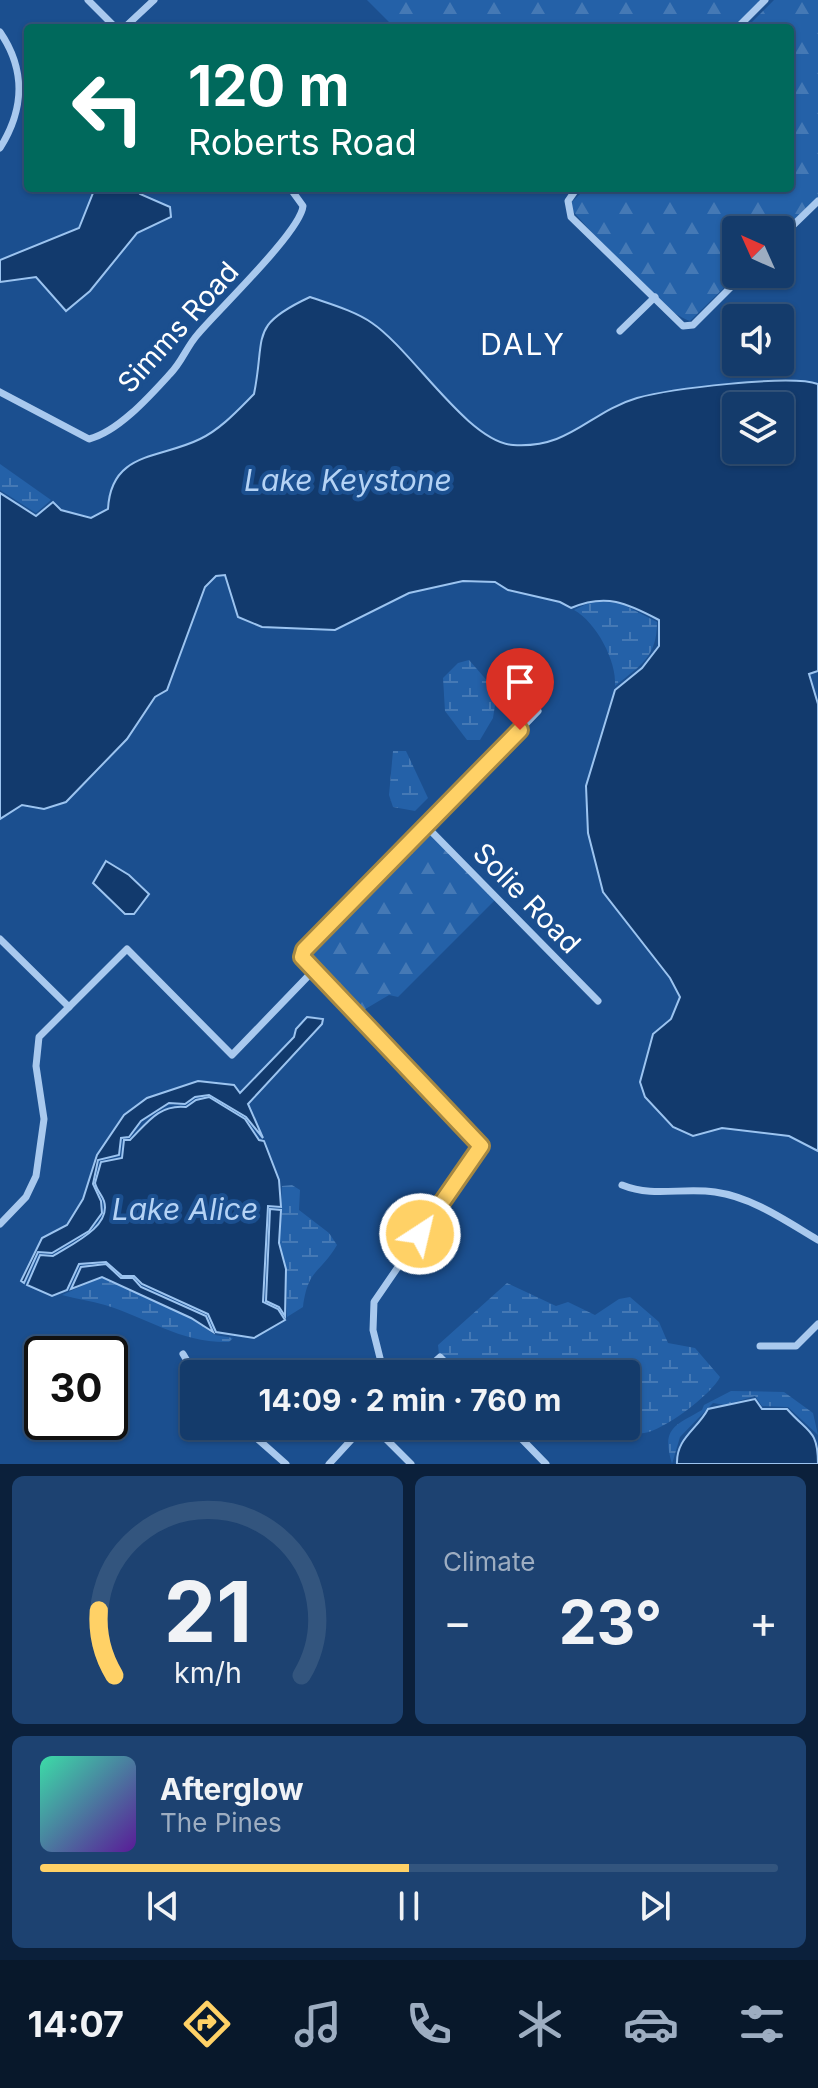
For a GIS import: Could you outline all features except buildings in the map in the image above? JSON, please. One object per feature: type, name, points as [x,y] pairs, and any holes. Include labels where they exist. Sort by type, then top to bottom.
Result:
[{"type":"street","points":[[88,0],[112,24]]},
{"type":"street","points":[[128,24],[154,0]]},
{"type":"street","points":[[741,24],[765,0]]},
{"type":"street","points":[[0,32],[17,65],[20,85],[11,129],[0,148]]},
{"type":"street","name":"Simms Road","points":[[0,392],[89,439],[108,431],[170,375],[195,337],[259,270],[300,219],[303,206],[293,192]]},
{"type":"street","points":[[573,192],[569,196],[571,217],[688,328],[729,288]]},
{"type":"street","points":[[794,224],[818,201]]},
{"type":"street","points":[[620,331],[655,297]]},
{"type":"street","points":[[380,1360],[373,1330],[374,1302],[481,1146],[304,962],[304,950],[538,711]]},
{"type":"street","name":"Solie Road","points":[[425,825],[598,1001]]},
{"type":"street","points":[[0,939],[69,1007]]},
{"type":"street","points":[[0,1224],[26,1197],[36,1176],[44,1119],[36,1051],[39,1037],[127,949],[232,1055],[313,971]]},
{"type":"street","points":[[622,1185],[642,1193],[714,1192],[740,1198],[818,1240]]},
{"type":"street","points":[[760,1346],[796,1346],[818,1324]]},
{"type":"street","points":[[183,1354],[187,1360]]},
{"type":"street","points":[[259,1440],[286,1464]]},
{"type":"street","points":[[329,1464],[351,1440]]},
{"type":"street","points":[[387,1440],[411,1464]]},
{"type":"street","points":[[523,1440],[546,1464]]},
{"type":"green space","points":[[367,0],[762,0],[740,24],[391,24]]},
{"type":"green space","points":[[774,0],[818,0],[818,197],[794,220],[794,216],[722,216],[724,288],[690,321],[644,288],[568,206],[582,192],[794,192],[794,24],[750,24]]},
{"type":"green space","points":[[0,464],[51,500],[36,513],[0,490]]},
{"type":"green space","points":[[593,601],[620,603],[657,622],[651,652],[640,666],[615,686],[613,665],[604,643],[590,623],[574,610]]},
{"type":"green space","points":[[469,660],[497,692],[493,718],[480,740],[467,740],[445,711],[443,678],[458,663]]},
{"type":"green space","points":[[393,751],[406,751],[428,798],[415,811],[393,807],[389,795]]},
{"type":"green space","points":[[426,830],[495,900],[398,997],[389,995],[362,1011],[308,958]]},
{"type":"green space","points":[[292,1185],[300,1190],[299,1210],[329,1233],[337,1245],[311,1278],[303,1307],[287,1317],[286,1269],[279,1244],[282,1186]]},
{"type":"green space","points":[[102,1277],[191,1318],[215,1335],[233,1338],[229,1342],[195,1338],[121,1310],[62,1295]]},
{"type":"green space","points":[[507,1283],[556,1306],[568,1302],[595,1315],[619,1299],[630,1297],[659,1322],[668,1343],[695,1348],[720,1377],[707,1393],[674,1419],[652,1431],[640,1433],[640,1360],[446,1360],[439,1354],[438,1345]]},
{"type":"green space","points":[[731,1391],[784,1392],[813,1413],[818,1435],[788,1407],[762,1406],[755,1396],[725,1405],[713,1403],[680,1437],[672,1464],[668,1443],[672,1430],[702,1410],[704,1405]]},
{"type":"water","points":[[93,192],[138,192],[170,207],[171,217],[137,233],[90,291],[66,311],[36,277],[0,282],[0,260],[79,228]]},
{"type":"water","name":"Lake Keystone","points":[[310,297],[365,319],[388,336],[459,412],[496,440],[513,445],[533,445],[565,436],[620,404],[653,394],[757,382],[803,381],[818,384],[818,671],[809,674],[818,704],[818,1151],[789,1136],[722,1128],[693,1136],[673,1127],[645,1097],[640,1082],[653,1034],[671,1019],[680,997],[670,978],[603,892],[588,833],[586,786],[615,690],[642,668],[659,646],[659,620],[637,609],[606,601],[571,608],[560,602],[508,590],[495,582],[463,581],[409,593],[335,630],[262,627],[238,617],[225,575],[216,576],[205,587],[167,690],[155,697],[127,739],[66,802],[44,809],[22,805],[0,819],[0,493],[36,516],[53,502],[61,510],[91,518],[108,509],[111,490],[118,476],[128,467],[208,435],[254,394],[263,334],[277,316]]},
{"type":"water","points":[[106,861],[129,875],[149,894],[134,914],[125,914],[93,883]]},
{"type":"water","points":[[307,1017],[323,1019],[322,1024],[248,1104],[263,1138],[246,1117],[209,1095],[195,1097],[185,1104],[169,1103],[141,1121],[129,1137],[121,1138],[119,1155],[98,1160],[93,1184],[101,1201],[102,1213],[89,1231],[52,1253],[38,1252],[24,1283],[21,1281],[42,1238],[67,1225],[83,1199],[97,1155],[124,1115],[147,1098],[198,1081],[234,1085],[240,1093],[294,1037],[296,1029]]},
{"type":"water","name":"Lake Alice","points":[[209,1097],[245,1119],[259,1140],[264,1141],[279,1180],[281,1207],[268,1206],[263,1302],[278,1309],[285,1320],[254,1338],[216,1332],[208,1314],[142,1284],[134,1276],[122,1276],[106,1262],[79,1264],[67,1290],[52,1296],[27,1285],[40,1255],[53,1256],[79,1241],[102,1219],[104,1201],[95,1183],[101,1162],[122,1158],[124,1140],[130,1140],[161,1112],[168,1108],[186,1107],[196,1100]]},
{"type":"water","points":[[270,1209],[281,1210],[279,1243],[286,1269],[285,1316],[279,1307],[266,1301]]},
{"type":"water","points":[[106,1264],[121,1278],[133,1278],[141,1287],[206,1316],[213,1332],[191,1318],[102,1277],[71,1289],[81,1267]]},
{"type":"water","points":[[755,1399],[762,1409],[787,1409],[806,1428],[816,1444],[818,1464],[677,1464],[683,1441],[708,1409]]},
{"type":"district","name":"DALY","points":[[523,344]]},
{"type":"route","points":[[420,1234],[481,1146],[302,957],[304,950],[520,730]]}]
